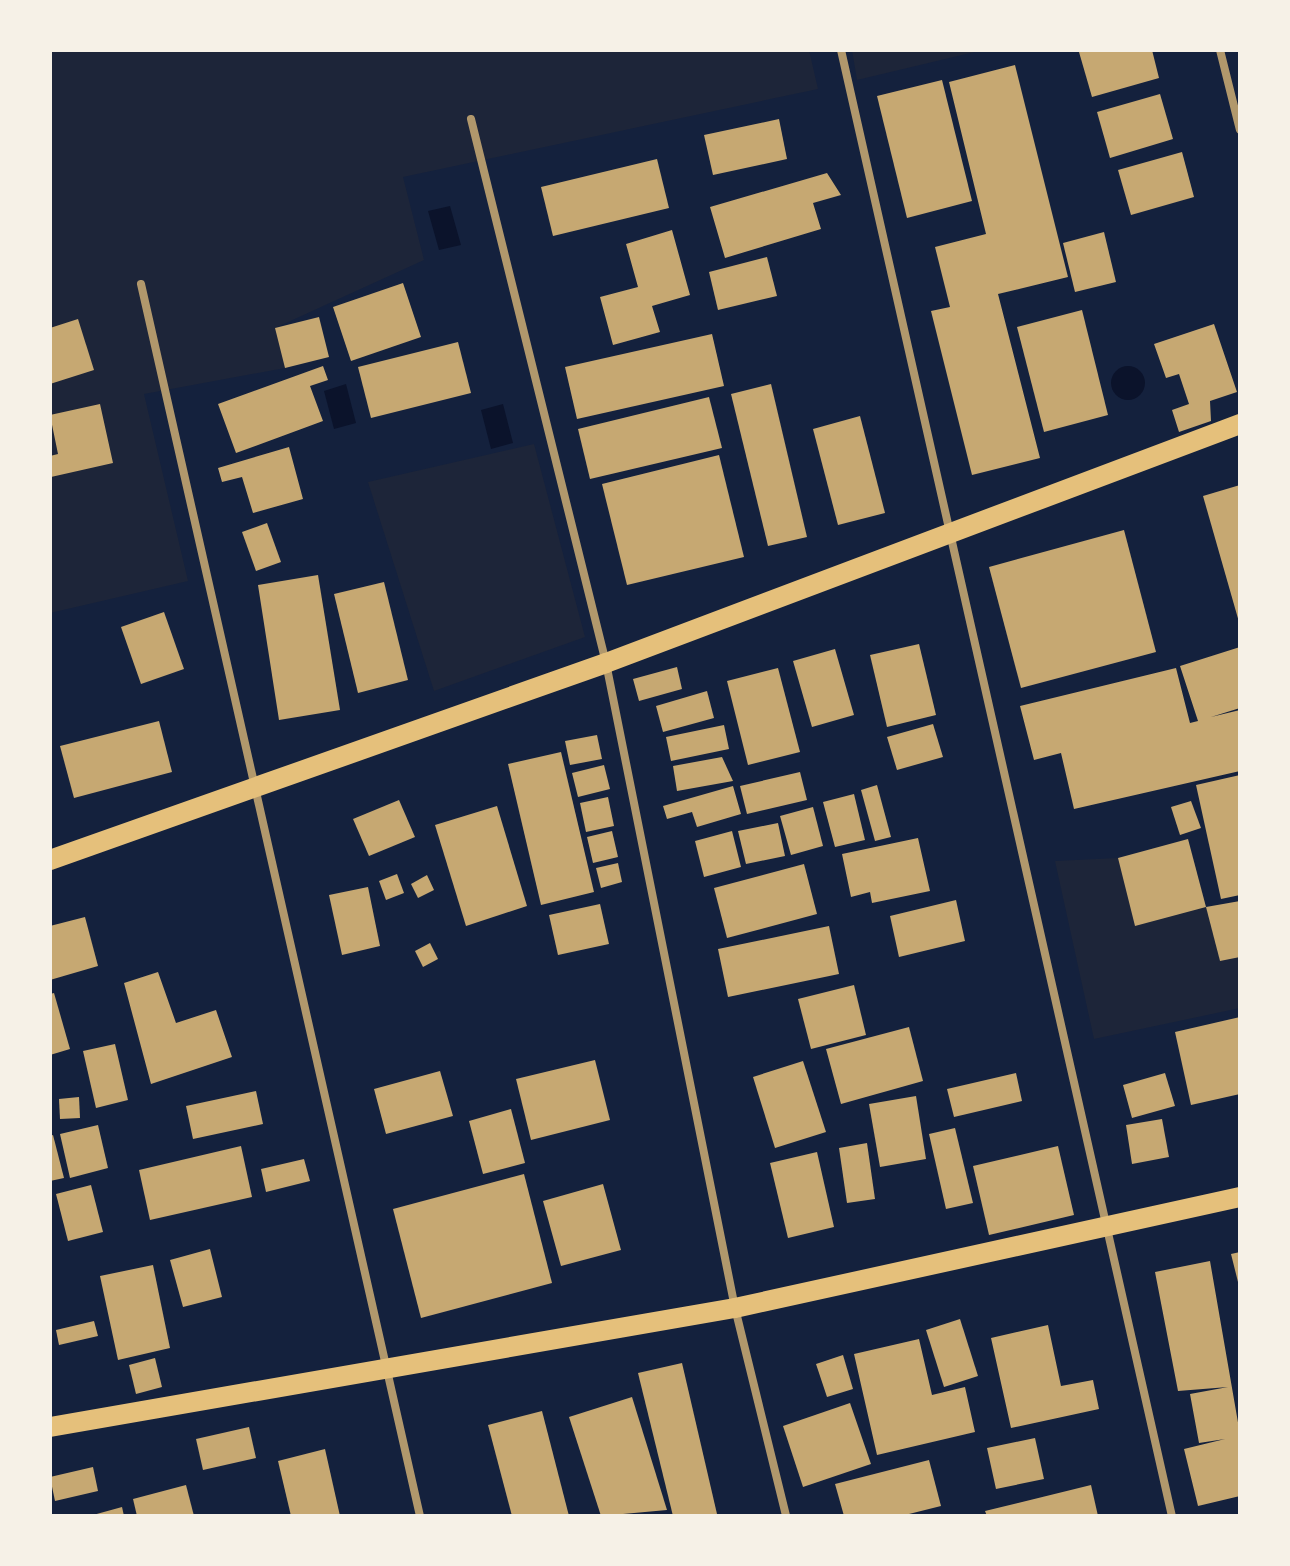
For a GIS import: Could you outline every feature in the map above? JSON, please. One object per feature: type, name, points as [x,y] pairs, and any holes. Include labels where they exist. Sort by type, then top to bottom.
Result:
[{"type":"main road","points":[[50,860],[606,663],[955,528],[1240,424]]},
{"type":"main road","points":[[50,1427],[384,1363],[735,1308],[1240,1197]]},
{"type":"street","points":[[841,50],[955,528],[1111,1223],[1172,1516]]},
{"type":"street","points":[[1220,50],[1240,130]]},
{"type":"street","points":[[471,119],[606,663],[735,1308],[786,1516]]},
{"type":"street","points":[[141,284],[420,1516]]},
{"type":"shaded area","points":[[50,50],[809,50],[818,89],[403,177],[424,260],[275,328],[285,368],[144,394],[188,581],[50,613]]},
{"type":"shaded area","points":[[852,50],[983,50],[857,80]]},
{"type":"shaded area","points":[[450,206],[461,245],[439,250],[428,211]]},
{"type":"shaded area","points":[[1128,366],[1140,371],[1145,383],[1140,395],[1128,400],[1116,395],[1111,383],[1116,371]]},
{"type":"shaded area","points":[[346,384],[356,423],[334,429],[324,391]]},
{"type":"shaded area","points":[[503,404],[513,443],[491,449],[481,410]]},
{"type":"shaded area","points":[[534,444],[585,637],[434,691],[368,482]]},
{"type":"shaded area","points":[[1118,858],[1135,926],[1206,907],[1220,961],[1240,957],[1240,1008],[1094,1039],[1055,861]]},
{"type":"building","points":[[1152,50],[1159,78],[1092,97],[1079,52]]},
{"type":"building","points":[[1015,65],[1068,277],[998,294],[1040,458],[972,475],[931,311],[950,307],[935,247],[986,234],[949,82]]},
{"type":"building","points":[[942,80],[972,201],[907,218],[877,96]]},
{"type":"building","points":[[1160,94],[1173,139],[1110,158],[1097,112]]},
{"type":"building","points":[[779,119],[787,159],[713,175],[704,135]]},
{"type":"building","points":[[1182,152],[1194,197],[1131,215],[1118,170]]},
{"type":"building","points":[[657,159],[669,208],[553,236],[541,187]]},
{"type":"building","points":[[827,173],[841,195],[813,203],[821,229],[725,258],[710,207]]},
{"type":"building","points":[[672,230],[690,295],[652,306],[660,332],[613,345],[600,297],[638,287],[626,244]]},
{"type":"building","points":[[1104,232],[1116,282],[1075,292],[1063,243]]},
{"type":"building","points":[[767,257],[777,296],[718,310],[709,272]]},
{"type":"building","points":[[403,283],[421,337],[351,361],[333,307]]},
{"type":"building","points":[[1082,310],[1108,415],[1044,432],[1017,327]]},
{"type":"building","points":[[319,317],[329,357],[285,368],[275,328]]},
{"type":"building","points":[[78,319],[94,370],[50,384],[50,328]]},
{"type":"building","points":[[1214,324],[1237,392],[1210,401],[1211,421],[1179,432],[1172,410],[1189,404],[1179,374],[1166,378],[1154,344]]},
{"type":"building","points":[[712,334],[724,386],[577,419],[565,367]]},
{"type":"building","points":[[458,342],[471,393],[371,418],[358,367]]},
{"type":"building","points":[[323,366],[328,380],[310,386],[323,421],[236,453],[218,404]]},
{"type":"building","points":[[771,384],[807,537],[768,546],[731,394]]},
{"type":"building","points":[[709,397],[722,448],[590,479],[578,429]]},
{"type":"building","points":[[100,404],[113,463],[51,477],[50,456],[58,454],[50,415]]},
{"type":"building","points":[[860,416],[885,513],[838,525],[813,429]]},
{"type":"building","points":[[289,447],[303,499],[253,513],[242,477],[222,482],[218,468]]},
{"type":"building","points":[[719,455],[744,557],[627,585],[602,484]]},
{"type":"building","points":[[1240,485],[1240,622],[1239,622],[1203,496]]},
{"type":"building","points":[[267,523],[281,562],[256,571],[242,532]]},
{"type":"building","points":[[1124,530],[1156,652],[1021,688],[989,567]]},
{"type":"building","points":[[318,575],[340,710],[279,720],[258,585]]},
{"type":"building","points":[[384,582],[408,680],[358,693],[334,594]]},
{"type":"building","points":[[164,612],[184,669],[141,684],[121,627]]},
{"type":"building","points":[[919,644],[936,715],[887,727],[870,655]]},
{"type":"building","points":[[1240,647],[1240,708],[1211,717],[1240,710],[1240,771],[1074,809],[1061,753],[1034,760],[1020,706],[1176,668],[1190,723],[1198,721],[1180,666]]},
{"type":"building","points":[[835,649],[854,715],[812,727],[793,661]]},
{"type":"building","points":[[677,667],[682,689],[639,701],[633,679]]},
{"type":"building","points":[[778,668],[800,752],[748,765],[727,681]]},
{"type":"building","points":[[707,691],[714,718],[663,732],[656,706]]},
{"type":"building","points":[[159,721],[172,772],[74,798],[60,746]]},
{"type":"building","points":[[933,724],[943,757],[897,770],[887,737]]},
{"type":"building","points":[[724,725],[729,749],[671,761],[666,737]]},
{"type":"building","points":[[597,735],[602,759],[570,765],[565,741]]},
{"type":"building","points":[[561,752],[594,892],[541,905],[508,764]]},
{"type":"building","points":[[722,757],[733,781],[677,791],[673,766]]},
{"type":"building","points":[[604,765],[610,789],[578,797],[572,773]]},
{"type":"building","points":[[800,772],[807,800],[747,814],[740,786]]},
{"type":"building","points":[[1240,775],[1240,895],[1221,899],[1196,785]]},
{"type":"building","points":[[877,785],[891,837],[875,841],[861,790]]},
{"type":"building","points":[[733,786],[741,814],[697,827],[692,812],[667,819],[663,806]]},
{"type":"building","points":[[854,794],[865,840],[835,847],[823,802]]},
{"type":"building","points":[[608,797],[614,826],[586,832],[580,803]]},
{"type":"building","points":[[399,800],[415,837],[369,856],[353,819]]},
{"type":"building","points":[[1191,801],[1201,828],[1180,835],[1171,807]]},
{"type":"building","points":[[497,806],[527,906],[466,926],[435,825]]},
{"type":"building","points":[[813,807],[823,846],[791,855],[780,816]]},
{"type":"building","points":[[778,823],[785,856],[746,864],[738,831]]},
{"type":"building","points":[[612,831],[618,857],[593,863],[587,837]]},
{"type":"building","points":[[732,831],[741,867],[704,877],[695,841]]},
{"type":"building","points":[[918,838],[930,891],[872,903],[870,892],[851,897],[842,854]]},
{"type":"building","points":[[1188,839],[1206,907],[1135,926],[1118,858]]},
{"type":"building","points":[[618,863],[622,882],[601,888],[596,868]]},
{"type":"building","points":[[804,864],[817,914],[727,938],[714,888]]},
{"type":"building","points":[[397,874],[404,893],[386,900],[379,881]]},
{"type":"building","points":[[427,875],[434,890],[418,898],[411,884]]},
{"type":"building","points":[[368,887],[380,946],[342,955],[329,895]]},
{"type":"building","points":[[956,900],[965,941],[899,957],[890,916]]},
{"type":"building","points":[[1240,901],[1240,957],[1220,961],[1206,907]]},
{"type":"building","points":[[600,904],[609,944],[558,955],[549,915]]},
{"type":"building","points":[[85,917],[98,966],[50,980],[50,926]]},
{"type":"building","points":[[829,926],[839,974],[728,997],[718,949]]},
{"type":"building","points":[[430,943],[438,959],[423,967],[415,951]]},
{"type":"building","points":[[158,972],[176,1023],[216,1010],[232,1057],[151,1084],[124,983]]},
{"type":"building","points":[[854,985],[866,1035],[811,1049],[798,999]]},
{"type":"building","points":[[54,993],[70,1049],[50,1055],[50,994]]},
{"type":"building","points":[[1240,1017],[1240,1094],[1191,1105],[1175,1032]]},
{"type":"building","points":[[909,1027],[923,1081],[841,1104],[826,1049]]},
{"type":"building","points":[[115,1044],[128,1100],[96,1108],[83,1051]]},
{"type":"building","points":[[595,1060],[610,1120],[531,1140],[516,1079]]},
{"type":"building","points":[[803,1061],[826,1132],[775,1148],[753,1077]]},
{"type":"building","points":[[440,1071],[453,1116],[386,1134],[374,1089]]},
{"type":"building","points":[[1016,1073],[1022,1101],[954,1117],[947,1089]]},
{"type":"building","points":[[1165,1073],[1175,1106],[1132,1118],[1123,1085]]},
{"type":"building","points":[[256,1091],[263,1124],[193,1139],[186,1106]]},
{"type":"building","points":[[916,1096],[926,1159],[880,1167],[869,1104]]},
{"type":"building","points":[[79,1097],[80,1118],[60,1119],[59,1099]]},
{"type":"building","points":[[511,1109],[525,1163],[483,1174],[469,1121]]},
{"type":"building","points":[[1162,1119],[1169,1157],[1132,1164],[1126,1125]]},
{"type":"building","points":[[98,1125],[108,1168],[70,1178],[60,1134]]},
{"type":"building","points":[[955,1128],[973,1203],[946,1209],[929,1134]]},
{"type":"building","points":[[53,1135],[64,1178],[50,1181],[50,1136]]},
{"type":"building","points":[[867,1143],[875,1199],[847,1203],[839,1148]]},
{"type":"building","points":[[241,1146],[252,1197],[150,1220],[139,1170]]},
{"type":"building","points":[[1058,1146],[1074,1215],[989,1235],[973,1166]]},
{"type":"building","points":[[817,1152],[834,1227],[788,1238],[770,1163]]},
{"type":"building","points":[[304,1159],[310,1181],[266,1192],[261,1169]]},
{"type":"building","points":[[524,1174],[552,1283],[421,1318],[393,1209]]},
{"type":"building","points":[[603,1184],[621,1250],[561,1266],[543,1201]]},
{"type":"building","points":[[91,1185],[103,1232],[68,1241],[56,1194]]},
{"type":"building","points":[[210,1249],[222,1297],[183,1307],[170,1260]]},
{"type":"building","points":[[1240,1252],[1240,1286],[1239,1286],[1231,1254]]},
{"type":"building","points":[[1210,1261],[1240,1434],[1240,1496],[1198,1506],[1184,1449],[1225,1439],[1199,1443],[1190,1394],[1228,1387],[1178,1391],[1155,1272]]},
{"type":"building","points":[[153,1265],[170,1348],[118,1360],[100,1276]]},
{"type":"building","points":[[960,1319],[978,1376],[944,1387],[926,1330]]},
{"type":"building","points":[[94,1321],[98,1336],[59,1345],[56,1330]]},
{"type":"building","points":[[1048,1325],[1061,1386],[1093,1380],[1099,1409],[1011,1428],[991,1338]]},
{"type":"building","points":[[919,1339],[932,1395],[965,1387],[975,1432],[877,1455],[854,1354]]},
{"type":"building","points":[[843,1355],[853,1389],[827,1397],[816,1364]]},
{"type":"building","points":[[155,1358],[162,1387],[136,1394],[129,1365]]},
{"type":"building","points":[[682,1363],[717,1514],[708,1516],[673,1516],[638,1373]]},
{"type":"building","points":[[632,1397],[667,1510],[601,1516],[569,1417]]},
{"type":"building","points":[[850,1403],[871,1464],[803,1487],[783,1426]]},
{"type":"building","points":[[542,1411],[569,1516],[512,1516],[488,1425]]},
{"type":"building","points":[[249,1427],[256,1458],[203,1470],[196,1439]]},
{"type":"building","points":[[1035,1438],[1044,1479],[996,1489],[987,1448]]},
{"type":"building","points":[[325,1449],[340,1516],[291,1516],[278,1461]]},
{"type":"building","points":[[929,1460],[941,1506],[901,1516],[844,1516],[835,1484]]},
{"type":"building","points":[[93,1467],[98,1491],[55,1501],[50,1477]]},
{"type":"building","points":[[186,1485],[194,1516],[137,1516],[133,1499]]},
{"type":"building","points":[[1091,1485],[1098,1516],[987,1516],[985,1511]]},
{"type":"building","points":[[122,1507],[124,1516],[93,1515]]}]
